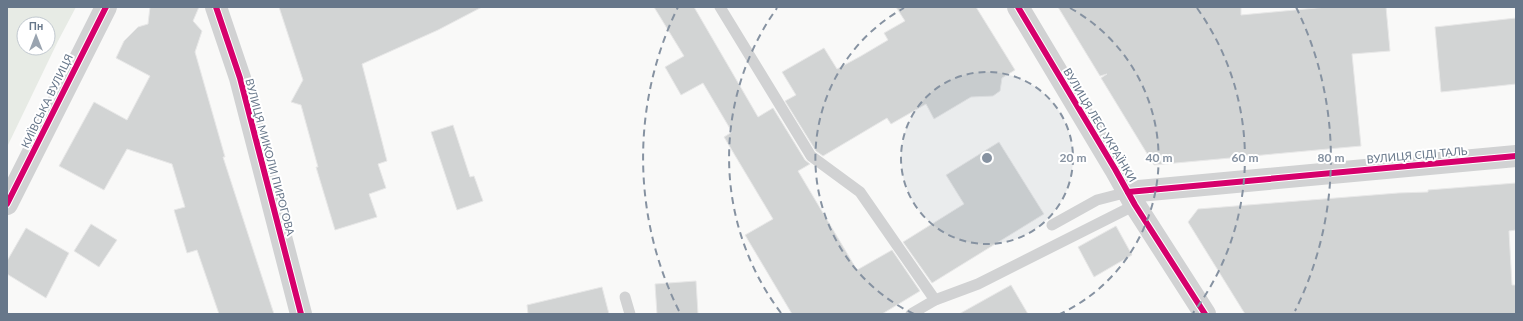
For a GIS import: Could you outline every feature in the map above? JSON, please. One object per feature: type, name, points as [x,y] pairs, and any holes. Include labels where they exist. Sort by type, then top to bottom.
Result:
[{"type":"street","name":"КИЇВСЬКА ВУЛИЦЯ","points":[[7,204],[106,7]]},
{"type":"street","name":"ВУЛИЦЯ МИКОЛИ ПИРОГОВА","points":[[216,7],[240,78],[301,314]]},
{"type":"street","name":"ВУЛИЦЯ ЛЕСІ УКРАЇНКИ","points":[[1018,7],[1131,198],[1205,314]]},
{"type":"street","name":"ВУЛИЦЯ СІДІ ТАЛЬ","points":[[1131,198],[1516,156]]},
{"type":"lane","points":[[720,7],[811,156],[860,192],[935,300]]},
{"type":"lane","points":[[911,314],[935,300],[978,284],[1131,198]]},
{"type":"lane","points":[[1052,225],[1097,200],[1131,198]]},
{"type":"lane","points":[[625,297],[630,314]]},
{"type":"shaded area","points":[[7,7],[76,7],[56,45],[56,16],[16,16],[16,56],[51,56],[7,147]]},
{"type":"building","points":[[150,7],[199,7],[193,21],[202,31],[195,52],[225,157],[223,157],[274,314],[219,314],[197,250],[187,253],[174,210],[185,207],[172,164],[127,149],[104,190],[59,166],[94,102],[127,120],[150,76],[116,58],[124,41],[138,27],[148,24]]},
{"type":"building","points":[[279,7],[482,7],[438,30],[362,64],[387,161],[378,164],[386,188],[369,194],[377,217],[335,230],[316,167],[318,167],[301,105],[291,102],[303,80]]},
{"type":"building","points":[[654,7],[694,7],[758,117],[773,108],[805,160],[810,164],[798,171],[857,270],[892,250],[920,291],[882,314],[792,314],[745,235],[773,219],[724,137],[732,132],[703,83],[681,95],[665,67],[684,56]]},
{"type":"building","points":[[896,7],[976,7],[1015,70],[1002,78],[1000,91],[993,96],[971,97],[934,119],[926,104],[891,124],[887,118],[823,156],[816,151],[785,101],[796,95],[782,72],[824,48],[837,69],[861,56],[888,40],[884,33],[905,21]]},
{"type":"building","points":[[1058,7],[1241,7],[1241,15],[1327,7],[1386,7],[1390,51],[1352,54],[1361,146],[1154,165],[1101,78],[1107,74],[1100,76]]},
{"type":"building","points":[[1516,18],[1516,84],[1441,92],[1435,27]]},
{"type":"building","points":[[453,125],[470,177],[474,176],[483,201],[457,210],[431,132]]},
{"type":"building","points":[[999,142],[1044,214],[932,283],[903,242],[964,204],[946,175]]},
{"type":"building","points":[[1516,183],[1516,230],[1509,231],[1512,285],[1516,285],[1516,314],[1245,314],[1188,222],[1198,209],[1398,193],[1428,192],[1428,190]]},
{"type":"building","points":[[91,224],[117,240],[99,267],[74,251]]},
{"type":"building","points":[[1116,226],[1132,255],[1094,277],[1078,247]]},
{"type":"building","points":[[26,228],[69,253],[46,298],[7,274],[7,261]]},
{"type":"building","points":[[696,281],[698,314],[657,314],[655,284]]},
{"type":"building","points":[[1011,285],[1028,314],[959,314]]},
{"type":"building","points":[[602,287],[609,314],[528,314],[527,305]]},
{"type":"cycle path","points":[[7,204],[106,7]]},
{"type":"cycle path","points":[[216,7],[240,78],[301,314]]},
{"type":"cycle path","points":[[1018,7],[1135,205],[1205,314]]},
{"type":"cycle path","points":[[1128,192],[1516,156]]}]
